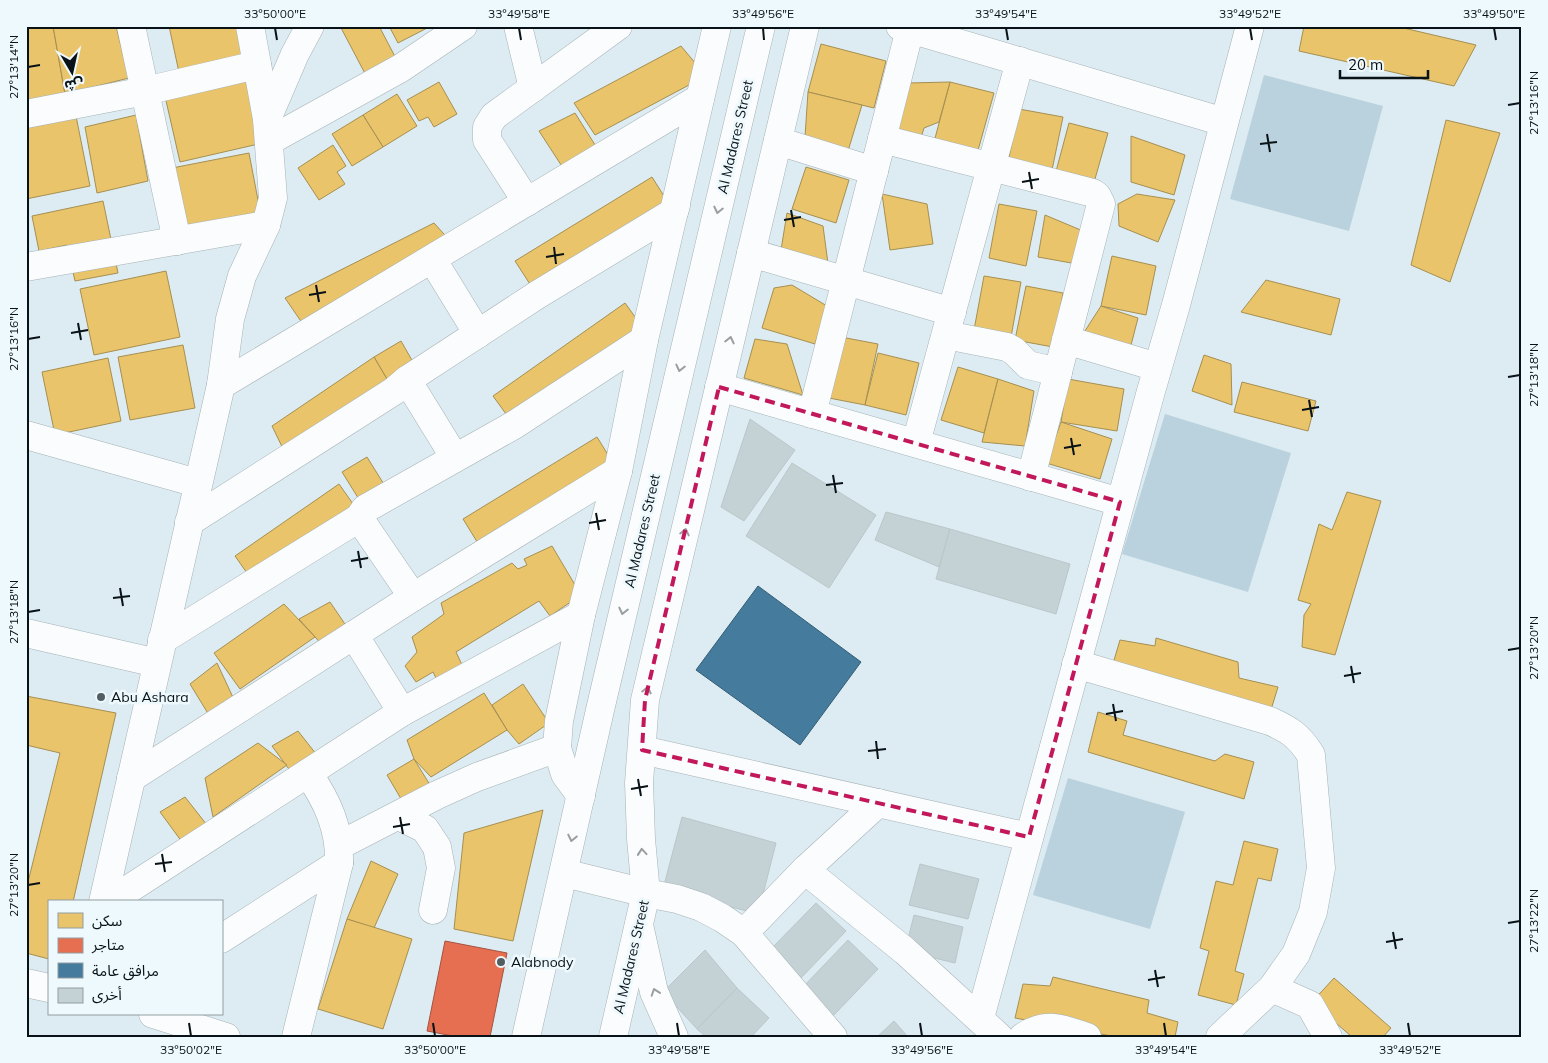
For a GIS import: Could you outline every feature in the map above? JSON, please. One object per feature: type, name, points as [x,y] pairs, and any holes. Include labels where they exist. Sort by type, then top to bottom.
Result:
[{"type":"street","points":[[131,26],[177,241]]},
{"type":"street","points":[[102,900],[221,385],[230,319],[242,276],[266,226],[273,198],[268,130],[250,26]]},
{"type":"street","points":[[268,130],[295,54],[310,26]]},
{"type":"street","points":[[268,130],[401,68],[463,26]]},
{"type":"street","points":[[518,26],[533,88]]},
{"type":"street","points":[[527,202],[488,140],[487,127],[494,116],[618,26]]},
{"type":"street","name":"Al Madares Street","points":[[526,1037],[602,700],[761,26]]},
{"type":"street","name":"Al Madares Street","points":[[613,1037],[646,894],[641,839],[639,783],[645,700],[805,26]]},
{"type":"street","points":[[805,870],[904,951],[989,1027],[1029,837],[1157,368],[1176,305],[1250,26]]},
{"type":"street","points":[[812,414],[882,139],[905,28],[1224,122]]},
{"type":"street","points":[[581,796],[565,774],[558,748],[559,721],[582,615],[618,471],[644,340],[700,98],[713,31]]},
{"type":"street","points":[[916,444],[1020,62]]},
{"type":"street","points":[[26,114],[257,66]]},
{"type":"street","points":[[221,385],[700,98]]},
{"type":"street","points":[[882,139],[1093,193],[1100,200],[1101,204],[1031,477]]},
{"type":"street","points":[[778,141],[874,171]]},
{"type":"street","points":[[189,522],[394,391],[407,380],[537,296],[674,212],[676,205]]},
{"type":"street","points":[[26,267],[266,226]]},
{"type":"street","points":[[751,253],[846,281],[1007,347],[1014,351],[1028,365],[1058,372]]},
{"type":"street","points":[[432,259],[478,334]]},
{"type":"street","points":[[26,632],[160,652],[359,518],[365,509],[514,425],[644,340]]},
{"type":"street","points":[[1066,340],[1157,368]]},
{"type":"street","points":[[407,380],[454,458]]},
{"type":"street","points":[[719,387],[1120,502]]},
{"type":"street","points":[[26,435],[197,483]]},
{"type":"street","points":[[131,778],[413,597],[618,471]]},
{"type":"street","points":[[359,518],[413,597]]},
{"type":"street","points":[[112,900],[402,712],[582,615]]},
{"type":"street","points":[[354,635],[402,712]]},
{"type":"street","points":[[1076,664],[1270,721],[1287,728],[1301,740],[1311,755],[1321,868],[1313,912],[1296,954],[1272,988],[1220,1037]]},
{"type":"street","points":[[222,938],[339,854],[399,816],[437,795],[476,777],[558,748]]},
{"type":"street","points":[[642,750],[1029,837]]},
{"type":"street","points":[[296,1037],[339,854],[333,820],[323,796],[308,773]]},
{"type":"street","points":[[744,933],[805,870],[878,803]]},
{"type":"street","points":[[399,816],[425,829],[437,847],[441,868],[433,910]]},
{"type":"street","points":[[564,872],[646,894],[676,899],[701,907],[722,918],[744,933],[833,1037]]},
{"type":"street","points":[[640,925],[654,992],[674,1037]]},
{"type":"street","points":[[26,983],[48,988]]},
{"type":"street","points":[[1272,988],[1310,1004],[1328,1037]]},
{"type":"street","points":[[159,1016],[226,1037]]},
{"type":"street","points":[[1022,1037],[1042,1028],[1055,1027],[1087,1037]]},
{"type":"highlighted area","points":[[719,387],[1120,502],[1029,837],[642,750],[645,700]]},
{"type":"shaded area","points":[[1264,75],[1383,106],[1349,231],[1230,199]]},
{"type":"shaded area","points":[[1165,414],[1291,453],[1248,592],[1122,554]]},
{"type":"shaded area","points":[[1068,778],[1185,812],[1150,929],[1033,895]]},
{"type":"building: سكن","points":[[26,26],[53,26],[65,94],[26,111]]},
{"type":"building: سكن","points":[[53,26],[116,26],[129,78],[65,94]]},
{"type":"building: سكن","points":[[169,26],[239,26],[247,63],[180,77]]},
{"type":"building: سكن","points":[[340,26],[379,26],[401,68],[370,83]]},
{"type":"building: سكن","points":[[389,26],[431,26],[398,43]]},
{"type":"building: سكن","points":[[1304,26],[1395,26],[1476,45],[1454,86],[1299,51]]},
{"type":"building: سكن","points":[[821,44],[886,61],[874,108],[808,92]]},
{"type":"building: سكن","points":[[681,46],[706,76],[595,135],[574,103]]},
{"type":"building: سكن","points":[[246,73],[263,143],[180,162],[164,92]]},
{"type":"building: سكن","points":[[439,82],[457,114],[434,127],[428,117],[419,121],[407,100]]},
{"type":"building: سكن","points":[[950,82],[994,93],[977,154],[934,142]]},
{"type":"building: سكن","points":[[950,82],[939,122],[924,128],[920,141],[893,133],[908,83]]},
{"type":"building: سكن","points":[[808,92],[862,105],[848,151],[805,137]]},
{"type":"building: سكن","points":[[397,94],[417,126],[383,147],[363,115]]},
{"type":"building: سكن","points":[[1019,109],[1063,117],[1052,170],[1008,162]]},
{"type":"building: سكن","points":[[75,111],[90,186],[26,199],[26,121]]},
{"type":"building: سكن","points":[[575,113],[597,148],[565,171],[539,131]]},
{"type":"building: سكن","points":[[136,115],[148,181],[97,193],[85,127]]},
{"type":"building: سكن","points":[[363,115],[383,147],[352,166],[332,134]]},
{"type":"building: سكن","points":[[1446,120],[1500,133],[1450,282],[1411,265]]},
{"type":"building: سكن","points":[[1069,123],[1108,133],[1093,186],[1055,175]]},
{"type":"building: سكن","points":[[1131,136],[1185,155],[1174,195],[1131,182]]},
{"type":"building: سكن","points":[[333,145],[346,166],[337,172],[345,184],[319,200],[298,168]]},
{"type":"building: سكن","points":[[249,153],[262,221],[185,236],[172,168]]},
{"type":"building: سكن","points":[[806,167],[849,180],[836,223],[792,209]]},
{"type":"building: سكن","points":[[652,177],[674,212],[537,295],[515,261]]},
{"type":"building: سكن","points":[[882,194],[927,204],[933,244],[890,250]]},
{"type":"building: سكن","points":[[1137,194],[1175,200],[1158,242],[1119,226],[1118,204]]},
{"type":"building: سكن","points":[[103,201],[118,273],[75,281],[67,245],[39,251],[32,216]]},
{"type":"building: سكن","points":[[999,204],[1037,211],[1026,266],[989,258]]},
{"type":"building: سكن","points":[[787,213],[823,226],[829,271],[780,256]]},
{"type":"building: سكن","points":[[1045,215],[1083,231],[1077,264],[1038,257]]},
{"type":"building: سكن","points":[[434,223],[454,245],[309,333],[285,298]]},
{"type":"building: سكن","points":[[1112,256],[1156,266],[1146,315],[1101,306]]},
{"type":"building: سكن","points":[[166,271],[180,337],[94,355],[80,289]]},
{"type":"building: سكن","points":[[984,276],[1021,282],[1011,337],[974,330]]},
{"type":"building: سكن","points":[[1266,280],[1340,299],[1331,335],[1241,312]]},
{"type":"building: سكن","points":[[792,285],[827,306],[815,344],[762,328],[774,288]]},
{"type":"building: سكن","points":[[1026,286],[1063,293],[1053,347],[1015,340]]},
{"type":"building: سكن","points":[[625,303],[646,332],[514,425],[493,396]]},
{"type":"building: سكن","points":[[1101,306],[1138,318],[1130,349],[1081,337]]},
{"type":"building: سكن","points":[[841,337],[878,344],[865,405],[829,398]]},
{"type":"building: سكن","points":[[755,339],[787,344],[803,395],[744,378]]},
{"type":"building: سكن","points":[[401,341],[421,376],[394,391],[374,357]]},
{"type":"building: سكن","points":[[183,345],[195,408],[130,420],[118,357]]},
{"type":"building: سكن","points":[[878,353],[919,363],[906,415],[865,405]]},
{"type":"building: سكن","points":[[1204,355],[1231,364],[1232,405],[1192,391]]},
{"type":"building: سكن","points":[[374,357],[394,391],[288,459],[272,426]]},
{"type":"building: سكن","points":[[108,358],[121,421],[55,435],[42,372]]},
{"type":"building: سكن","points":[[958,367],[998,379],[984,433],[941,420]]},
{"type":"building: سكن","points":[[998,379],[1034,391],[1025,446],[982,442]]},
{"type":"building: سكن","points":[[1068,379],[1124,389],[1117,431],[1061,422]]},
{"type":"building: سكن","points":[[1242,382],[1316,401],[1308,431],[1234,412]]},
{"type":"building: سكن","points":[[1061,422],[1112,439],[1100,479],[1046,463]]},
{"type":"building: سكن","points":[[597,437],[618,471],[484,553],[463,519]]},
{"type":"building: سكن","points":[[367,457],[390,494],[365,509],[342,472]]},
{"type":"building: سكن","points":[[339,484],[358,511],[254,583],[235,556]]},
{"type":"building: سكن","points":[[1347,492],[1381,501],[1335,655],[1302,647],[1304,615],[1311,604],[1298,600],[1319,524],[1332,530]]},
{"type":"building: سكن","points":[[552,546],[581,595],[550,616],[539,601],[456,652],[464,669],[439,684],[433,672],[416,682],[405,666],[417,652],[412,637],[444,614],[441,603],[512,563],[518,569],[527,565],[524,559]]},
{"type":"building: سكن","points":[[330,602],[349,630],[324,647],[299,619]]},
{"type":"building: سكن","points":[[284,604],[315,637],[240,689],[214,653]]},
{"type":"building: سكن","points":[[1156,638],[1238,662],[1239,678],[1278,687],[1270,713],[1112,667],[1120,640],[1155,646]]},
{"type":"building: سكن","points":[[217,663],[237,706],[212,720],[190,684]]},
{"type":"building: سكن","points":[[523,684],[549,723],[519,744],[507,730],[492,705]]},
{"type":"building: سكن","points":[[484,693],[507,730],[431,777],[414,759],[407,740]]},
{"type":"building: سكن","points":[[26,696],[116,713],[73,900],[48,900],[48,959],[26,953],[26,890],[60,753],[26,745]]},
{"type":"building: سكن","points":[[1098,712],[1127,721],[1123,735],[1215,761],[1225,754],[1254,762],[1244,799],[1088,752]]},
{"type":"building: سكن","points":[[298,731],[320,759],[294,776],[272,746]]},
{"type":"building: سكن","points":[[258,743],[287,765],[213,817],[205,778]]},
{"type":"building: سكن","points":[[414,759],[435,793],[407,809],[387,775]]},
{"type":"building: سكن","points":[[185,797],[207,825],[182,842],[160,812]]},
{"type":"building: سكن","points":[[543,810],[513,941],[454,929],[464,833]]},
{"type":"building: سكن","points":[[1244,841],[1278,849],[1271,881],[1258,878],[1235,971],[1244,974],[1236,1005],[1198,995],[1209,951],[1200,948],[1216,881],[1233,885]]},
{"type":"building: سكن","points":[[371,861],[398,874],[374,928],[347,919]]},
{"type":"building: سكن","points":[[347,919],[412,939],[383,1029],[318,1009]]},
{"type":"building: سكن","points":[[1053,977],[1149,1000],[1147,1013],[1178,1022],[1175,1037],[1117,1037],[1015,1018],[1023,984],[1050,986]]},
{"type":"building: سكن","points":[[1334,978],[1391,1028],[1383,1037],[1352,1037],[1312,1002]]},
{"type":"building: متاجر","points":[[445,941],[507,953],[490,1037],[458,1037],[427,1031]]},
{"type":"building: مرافق عامة","points":[[758,586],[861,662],[800,745],[696,670]]},
{"type":"building: أخرى","points":[[750,419],[795,450],[744,521],[721,507]]},
{"type":"building: أخرى","points":[[792,463],[876,515],[829,588],[746,536]]},
{"type":"building: أخرى","points":[[886,512],[950,529],[939,567],[875,540]]},
{"type":"building: أخرى","points":[[950,529],[1070,564],[1056,614],[936,579]]},
{"type":"building: أخرى","points":[[682,817],[776,843],[758,914],[663,889]]},
{"type":"building: أخرى","points":[[920,864],[979,879],[968,919],[909,905]]},
{"type":"building: أخرى","points":[[816,903],[846,931],[800,979],[770,950]]},
{"type":"building: أخرى","points":[[914,915],[963,927],[955,963],[905,951]]},
{"type":"building: أخرى","points":[[848,940],[878,969],[832,1017],[802,988]]},
{"type":"building: أخرى","points":[[705,950],[737,988],[697,1029],[663,992]]},
{"type":"building: أخرى","points":[[737,988],[769,1018],[751,1037],[706,1037],[697,1029]]},
{"type":"building: أخرى","points":[[894,1021],[908,1037],[877,1037]]},
{"type":"place","name":"Abu Ashara","points":[[101,697]]},
{"type":"place","name":"Alabnody","points":[[501,962]]}]
